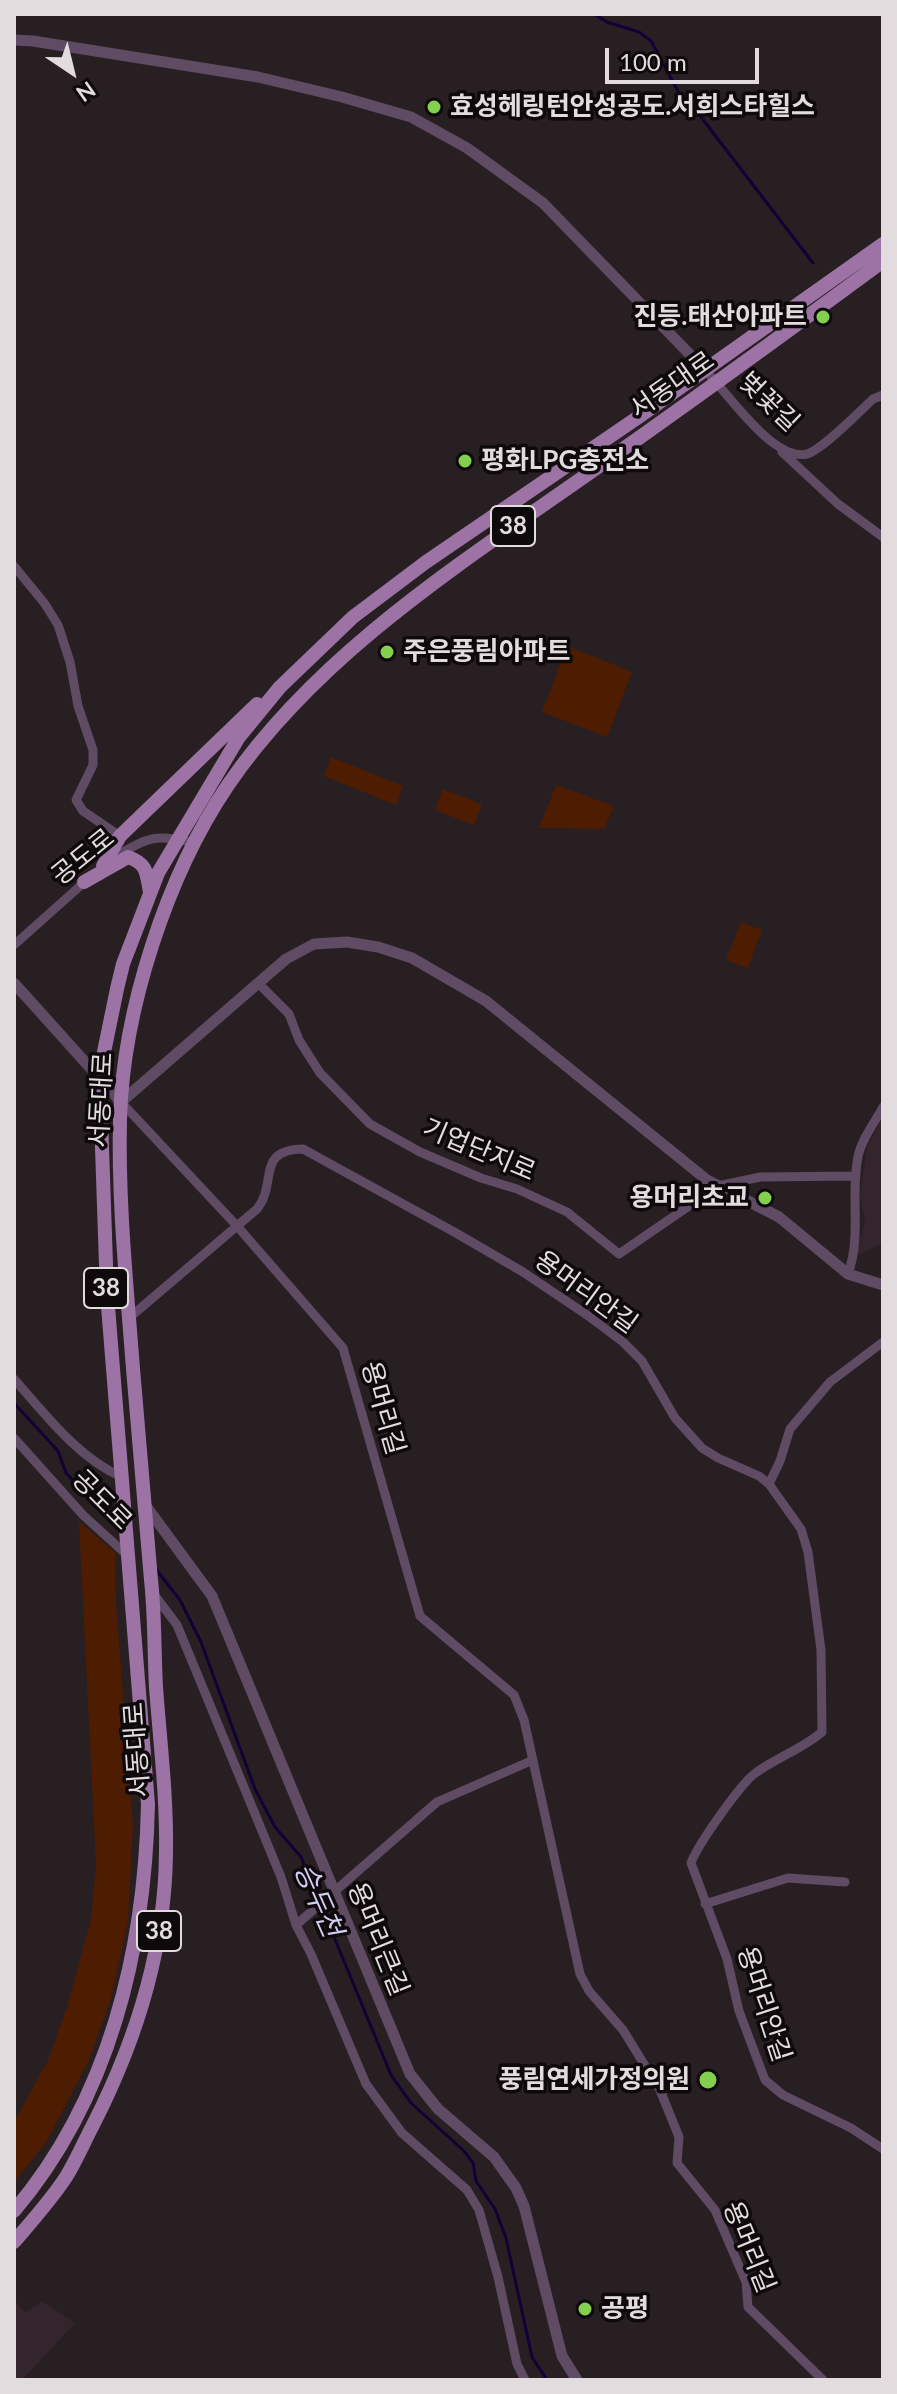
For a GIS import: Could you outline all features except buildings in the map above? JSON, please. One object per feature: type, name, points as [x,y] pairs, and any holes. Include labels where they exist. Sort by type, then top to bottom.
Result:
[{"type":"main road","name":"서동대로","points":[[14,2211],[53,2160],[100,2067],[125,1992],[142,1908],[147,1865],[148,1804],[103,1245],[101,1118],[104,1052],[120,977],[150,893],[176,839],[239,737],[280,687],[353,617],[426,562],[883,244]]},
{"type":"main road","name":"서동대로","points":[[14,2242],[67,2176],[129,2047],[150,1982],[161,1919],[166,1855],[152,1588],[129,1318],[120,1134],[127,1053],[150,947],[194,843],[229,784],[264,738],[305,693],[425,588],[718,383],[883,261]]},
{"type":"main road","points":[[103,866],[120,836],[252,708],[280,687]]},
{"type":"main road","points":[[84,882],[128,857],[140,861],[146,871],[150,893]]},
{"type":"street","name":"서동대로","points":[[14,40],[258,77],[411,117],[467,148],[543,203],[705,370]]},
{"type":"street","name":"벚꽃길","points":[[705,370],[775,445],[790,453],[806,454],[819,447],[873,399],[883,395]]},
{"type":"street","points":[[775,445],[838,504],[883,537]]},
{"type":"street","points":[[14,566],[58,625],[70,662],[78,706],[93,750],[93,765],[76,800],[83,811],[120,836]]},
{"type":"street","name":"공도로","points":[[14,945],[103,866],[137,843],[152,837],[194,843]]},
{"type":"street","points":[[14,983],[121,1102],[286,959],[314,944],[347,942],[378,947],[412,958],[486,1001],[707,1180],[779,1217],[848,1274],[883,1285]]},
{"type":"street","name":"기업단지로","points":[[258,983],[289,1014],[299,1040],[320,1073],[370,1124],[420,1152],[567,1212],[619,1254],[718,1186]]},
{"type":"street","name":"용머리길","points":[[121,1102],[237,1226],[343,1348],[420,1616],[514,1695],[524,1720],[584,1982],[623,2030],[660,2090],[679,2137],[677,2163],[715,2210],[746,2282],[748,2307],[823,2380]]},
{"type":"street","points":[[848,1274],[856,1236],[854,1197],[858,1153],[883,1107]]},
{"type":"street","name":"용머리안길","points":[[129,1318],[264,1200],[269,1187],[269,1167],[276,1157],[287,1149],[303,1149],[523,1272],[587,1315],[642,1361],[675,1418],[702,1448],[769,1484],[801,1529],[808,1552],[821,1650],[822,1732],[792,1753],[754,1773],[696,1849],[691,1863],[727,1959],[739,2011],[765,2080],[783,2095],[851,2128],[883,2149]]},
{"type":"street","points":[[718,1186],[760,1177],[856,1176]]},
{"type":"street","points":[[769,1484],[790,1429],[830,1382],[883,1342]]},
{"type":"street","name":"공도로","points":[[14,1379],[63,1433],[123,1483]]},
{"type":"street","name":"공도로","points":[[14,1438],[83,1515],[128,1551]]},
{"type":"street","name":"용머리큰길","points":[[143,1510],[212,1596],[330,1896],[410,2074],[438,2109],[494,2157],[516,2188],[524,2206],[562,2356],[577,2380]]},
{"type":"street","points":[[152,1588],[177,1625],[366,2084],[402,2133],[467,2190],[479,2210],[517,2364],[525,2380]]},
{"type":"street","points":[[299,1922],[437,1802],[533,1760]]},
{"type":"street","points":[[705,1904],[788,1878],[845,1882]]},
{"type":"shaded area","points":[[567,646],[632,672],[607,737],[542,712]]},
{"type":"shaded area","points":[[331,757],[403,786],[396,805],[324,776]]},
{"type":"shaded area","points":[[556,785],[614,806],[604,829],[539,828]]},
{"type":"shaded area","points":[[443,789],[482,804],[474,825],[435,810]]},
{"type":"shaded area","points":[[741,922],[762,930],[748,968],[726,960]]},
{"type":"shaded area","points":[[883,1115],[883,1243],[856,1256],[865,1221],[860,1195],[867,1148]]},
{"type":"shaded area","points":[[79,1522],[115,1552],[133,1825],[128,1922],[111,1998],[89,2060],[46,2143],[14,2182],[14,2122],[48,2060],[67,2007],[91,1919],[96,1865]]},
{"type":"shaded area","points":[[14,2299],[25,2313],[42,2301],[75,2323],[22,2380],[14,2380]]},
{"type":"waterway","points":[[594,14],[607,22],[639,32],[651,41],[679,93],[701,117],[813,263]]},
{"type":"waterway","name":"승두천","points":[[14,1403],[58,1451],[66,1473],[120,1530]]},
{"type":"waterway","name":"승두천","points":[[155,1568],[180,1600],[201,1642],[255,1789],[275,1827],[301,1857],[391,2075],[411,2103],[473,2163],[476,2181],[495,2209],[506,2238],[532,2357],[547,2380]]},
{"type":"place","name":"효성헤링턴안성공도.서희스타힐스","points":[[434,107]]},
{"type":"place","name":"진등.태산아파트","points":[[823,317]]},
{"type":"place","name":"평화LPG충전소","points":[[465,461]]},
{"type":"place","name":"주은풍림아파트","points":[[387,652]]},
{"type":"place","name":"용머리초교","points":[[765,1198]]},
{"type":"place","name":"풍림연세가정의원","points":[[708,2080]]},
{"type":"place","name":"공평","points":[[585,2309]]}]
